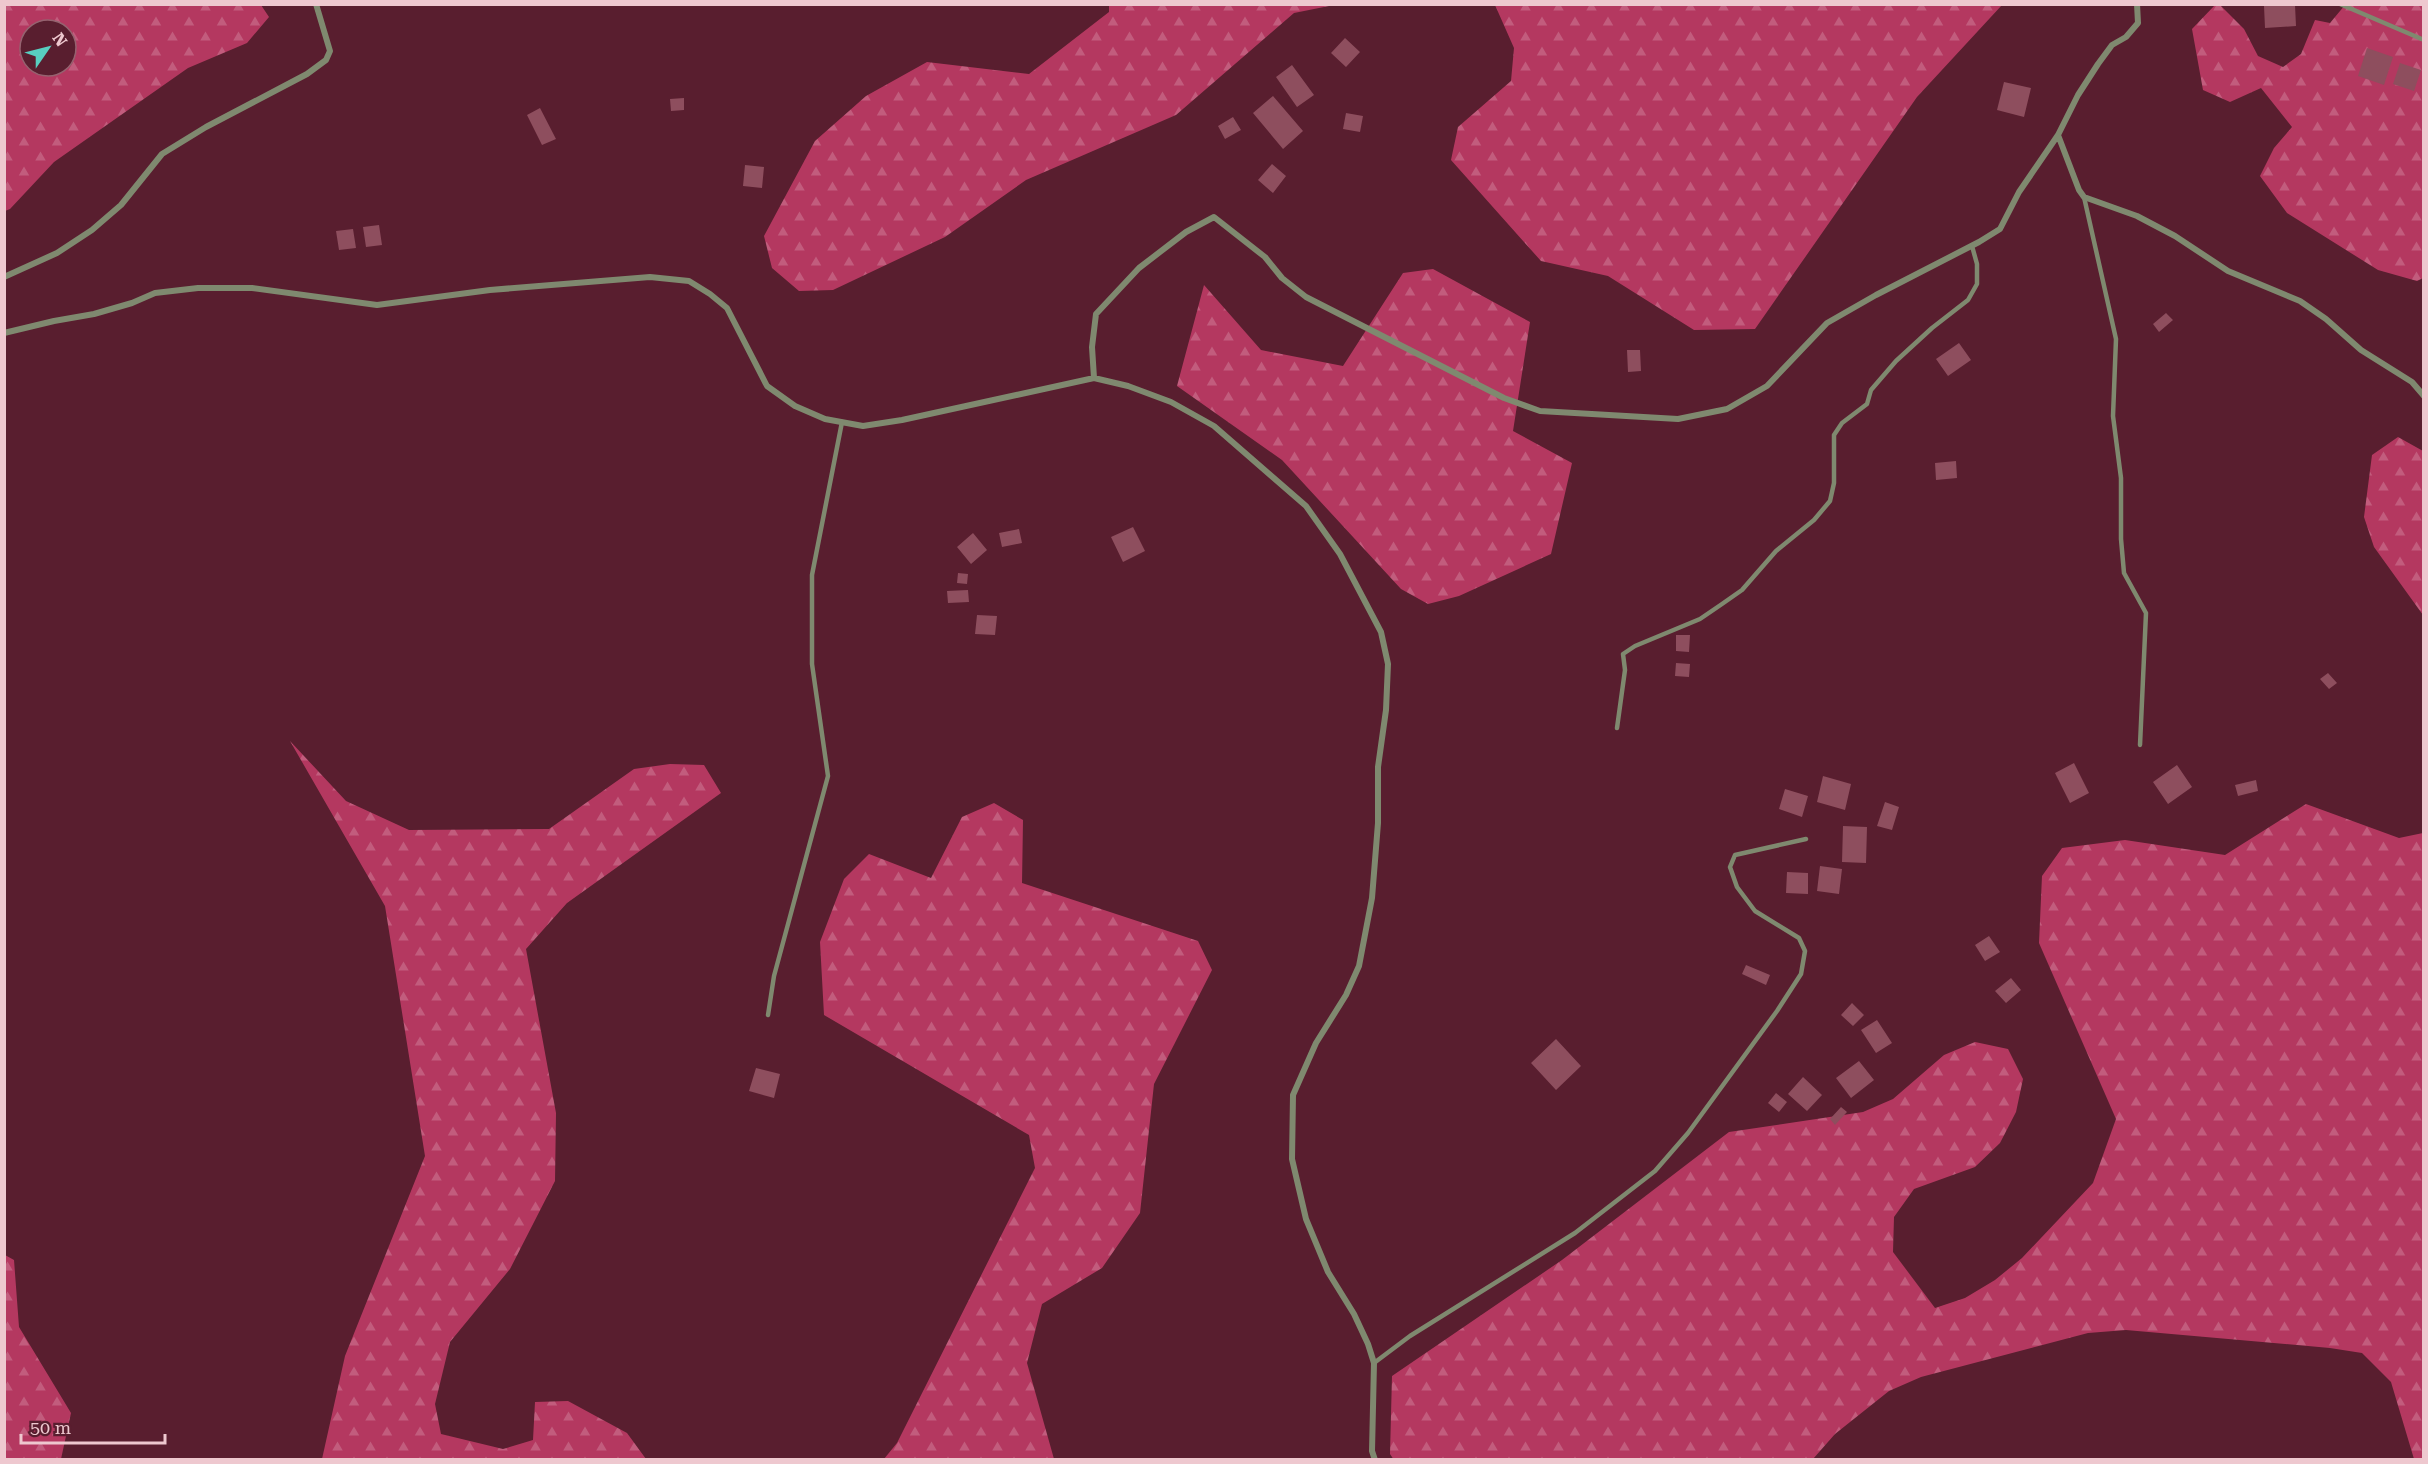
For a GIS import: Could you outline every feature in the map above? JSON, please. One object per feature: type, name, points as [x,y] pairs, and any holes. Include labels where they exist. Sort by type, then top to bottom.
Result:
[{"type":"street","points":[[4,277],[57,254],[92,231],[121,205],[162,154],[206,127],[307,74],[326,60],[330,51],[316,4]]},
{"type":"street","points":[[1094,378],[1092,347],[1096,314],[1139,268],[1186,232],[1214,217],[1265,256],[1282,278],[1306,297],[1504,398],[1540,411],[1644,418],[1678,419],[1727,409],[1767,386],[1807,347],[1827,323],[2001,229],[2019,192],[2058,135],[2078,95],[2098,64],[2112,45],[2127,37],[2138,23],[2137,4]]},
{"type":"street","points":[[2058,135],[2079,190],[2084,197],[2137,216],[2175,236],[2228,271],[2300,301],[2326,319],[2361,350],[2412,382],[2424,396]]},
{"type":"street","points":[[4,333],[103,311],[132,303],[155,293],[198,288],[252,288],[377,305],[423,301],[490,290],[650,277],[689,281],[710,294],[727,308],[767,386],[795,406],[825,419],[863,426],[902,420],[1094,378],[1128,386],[1171,402],[1214,426],[1306,506],[1340,554],[1381,632],[1388,663],[1386,710],[1378,767],[1378,823],[1372,898],[1359,966],[1346,995],[1316,1043],[1293,1095],[1292,1159],[1306,1219],[1328,1272],[1354,1314],[1374,1363],[1372,1451],[1375,1460]]},
{"type":"lane","points":[[2340,4],[2424,40]]},
{"type":"lane","points":[[2084,197],[2116,339],[2114,416],[2121,478],[2121,539],[2124,573],[2146,613],[2140,745]]},
{"type":"lane","points":[[1617,728],[1625,680],[1623,654],[1635,646],[1700,619],[1742,590],[1776,551],[1814,520],[1830,501],[1834,483],[1834,435],[1848,417],[1867,404],[1871,390],[1896,361],[1932,328],[1968,300],[1977,284],[1977,264],[1972,246]]},
{"type":"lane","points":[[768,1015],[774,976],[828,776],[812,664],[813,575],[842,422]]},
{"type":"lane","points":[[1374,1363],[1410,1336],[1575,1233],[1655,1171],[1688,1133],[1778,1011],[1801,974],[1804,951],[1799,938],[1755,911],[1737,887],[1730,867],[1735,855],[1806,839]]},
{"type":"green space","points":[[5,5],[261,5],[269,17],[247,43],[188,68],[54,162],[10,209],[5,211]]},
{"type":"green space","points":[[1109,5],[1334,5],[1294,13],[1176,115],[1026,180],[945,237],[833,290],[799,291],[772,268],[764,236],[815,141],[866,96],[927,62],[1029,74],[1109,12]]},
{"type":"green space","points":[[1495,5],[2002,5],[1917,97],[1755,329],[1694,330],[1608,276],[1541,261],[1451,160],[1458,127],[1511,81],[1514,48]]},
{"type":"green space","points":[[2215,5],[2220,5],[2244,29],[2258,56],[2283,67],[2301,54],[2315,20],[2330,23],[2345,5],[2423,5],[2423,278],[2417,281],[2378,270],[2287,213],[2260,176],[2274,148],[2292,127],[2261,88],[2230,102],[2203,90],[2192,29]]},
{"type":"green space","points":[[1433,269],[1530,322],[1513,431],[1572,463],[1551,554],[1459,596],[1428,604],[1401,589],[1282,460],[1177,386],[1204,285],[1261,350],[1343,366],[1403,273]]},
{"type":"green space","points":[[2398,437],[2423,451],[2423,615],[2374,547],[2364,517],[2372,455]]},
{"type":"green space","points":[[290,741],[346,801],[409,830],[549,829],[634,769],[670,764],[704,765],[721,793],[567,903],[526,949],[556,1113],[555,1181],[510,1269],[450,1342],[435,1404],[441,1434],[503,1449],[533,1440],[535,1402],[568,1401],[627,1433],[646,1459],[322,1459],[345,1356],[425,1156],[385,906]]},
{"type":"green space","points":[[994,803],[1023,820],[1022,883],[1198,941],[1212,970],[1154,1084],[1140,1213],[1102,1268],[1042,1304],[1027,1363],[1054,1459],[884,1459],[897,1443],[1035,1168],[1029,1135],[824,1015],[820,942],[844,879],[869,854],[931,878],[962,817]]},
{"type":"green space","points":[[2306,804],[2399,838],[2423,833],[2423,1459],[2414,1459],[2391,1382],[2362,1353],[2330,1348],[2126,1330],[2088,1333],[1921,1377],[1889,1391],[1835,1434],[1813,1459],[1394,1460],[1390,1454],[1392,1376],[1562,1260],[1729,1132],[1863,1112],[1893,1099],[1944,1055],[1975,1042],[2008,1049],[2023,1079],[2016,1112],[2000,1143],[1975,1167],[1914,1189],[1894,1217],[1893,1252],[1935,1308],[1965,1298],[1995,1280],[2022,1258],[2093,1183],[2116,1119],[2039,943],[2042,876],[2062,848],[2125,840],[2225,855]]},
{"type":"green space","points":[[5,1255],[14,1260],[19,1327],[71,1413],[61,1459],[5,1459]]},
{"type":"building","points":[[2295,5],[2296,26],[2265,28],[2264,6]]},
{"type":"building","points":[[1345,38],[1360,52],[1346,67],[1331,53]]},
{"type":"building","points":[[2367,48],[2393,57],[2384,85],[2358,76]]},
{"type":"building","points":[[2400,63],[2421,70],[2414,91],[2393,84]]},
{"type":"building","points":[[1292,65],[1314,95],[1297,107],[1276,77]]},
{"type":"building","points":[[2004,82],[2031,88],[2024,117],[1997,110]]},
{"type":"building","points":[[1273,96],[1303,131],[1283,149],[1253,113]]},
{"type":"building","points":[[684,98],[684,110],[671,111],[670,99]]},
{"type":"building","points":[[540,108],[556,139],[542,145],[527,115]]},
{"type":"building","points":[[1346,113],[1363,116],[1360,132],[1343,129]]},
{"type":"building","points":[[1233,117],[1241,130],[1225,139],[1218,126]]},
{"type":"building","points":[[1272,164],[1286,176],[1273,193],[1258,180]]},
{"type":"building","points":[[745,165],[764,167],[762,188],[743,186]]},
{"type":"building","points":[[379,225],[382,245],[366,247],[363,227]]},
{"type":"building","points":[[353,229],[356,248],[339,250],[336,231]]},
{"type":"building","points":[[2166,313],[2173,320],[2159,332],[2153,324]]},
{"type":"building","points":[[1959,343],[1971,360],[1948,376],[1936,359]]},
{"type":"building","points":[[1627,350],[1640,350],[1641,371],[1628,372]]},
{"type":"building","points":[[1956,461],[1957,478],[1936,480],[1935,463]]},
{"type":"building","points":[[1133,527],[1145,551],[1123,562],[1111,537]]},
{"type":"building","points":[[1019,529],[1022,543],[1002,547],[999,533]]},
{"type":"building","points":[[973,533],[987,550],[971,564],[957,547]]},
{"type":"building","points":[[958,573],[968,574],[967,584],[957,583]]},
{"type":"building","points":[[968,590],[969,602],[948,603],[947,591]]},
{"type":"building","points":[[977,615],[997,616],[995,635],[975,634]]},
{"type":"building","points":[[1676,635],[1690,635],[1689,652],[1676,651]]},
{"type":"building","points":[[1676,663],[1690,664],[1689,677],[1675,676]]},
{"type":"building","points":[[2328,673],[2337,683],[2329,689],[2320,679]]},
{"type":"building","points":[[2074,763],[2089,793],[2070,803],[2055,773]]},
{"type":"building","points":[[2177,765],[2192,787],[2168,804],[2153,782]]},
{"type":"building","points":[[1823,776],[1851,784],[1845,810],[1817,802]]},
{"type":"building","points":[[2256,780],[2258,791],[2238,796],[2235,785]]},
{"type":"building","points":[[1785,789],[1808,796],[1802,817],[1779,809]]},
{"type":"building","points":[[1885,802],[1899,807],[1892,830],[1877,826]]},
{"type":"building","points":[[1843,826],[1867,827],[1866,863],[1842,862]]},
{"type":"building","points":[[1820,866],[1842,869],[1839,894],[1817,891]]},
{"type":"building","points":[[1787,872],[1808,873],[1808,894],[1786,893]]},
{"type":"building","points":[[1989,936],[2000,952],[1985,961],[1975,945]]},
{"type":"building","points":[[1746,965],[1770,975],[1766,985],[1742,974]]},
{"type":"building","points":[[2011,978],[2021,990],[2006,1003],[1995,991]]},
{"type":"building","points":[[1852,1003],[1864,1015],[1853,1026],[1841,1015]]},
{"type":"building","points":[[1877,1020],[1892,1043],[1876,1053],[1861,1030]]},
{"type":"building","points":[[1556,1039],[1581,1066],[1556,1090],[1531,1063]]},
{"type":"building","points":[[1859,1061],[1874,1080],[1851,1098],[1836,1078]]},
{"type":"building","points":[[756,1068],[780,1074],[774,1098],[749,1091]]},
{"type":"building","points":[[1803,1077],[1822,1095],[1807,1111],[1788,1094]]},
{"type":"building","points":[[1776,1093],[1787,1102],[1779,1112],[1768,1103]]},
{"type":"building","points":[[1841,1107],[1847,1112],[1835,1125],[1830,1119]]}]
